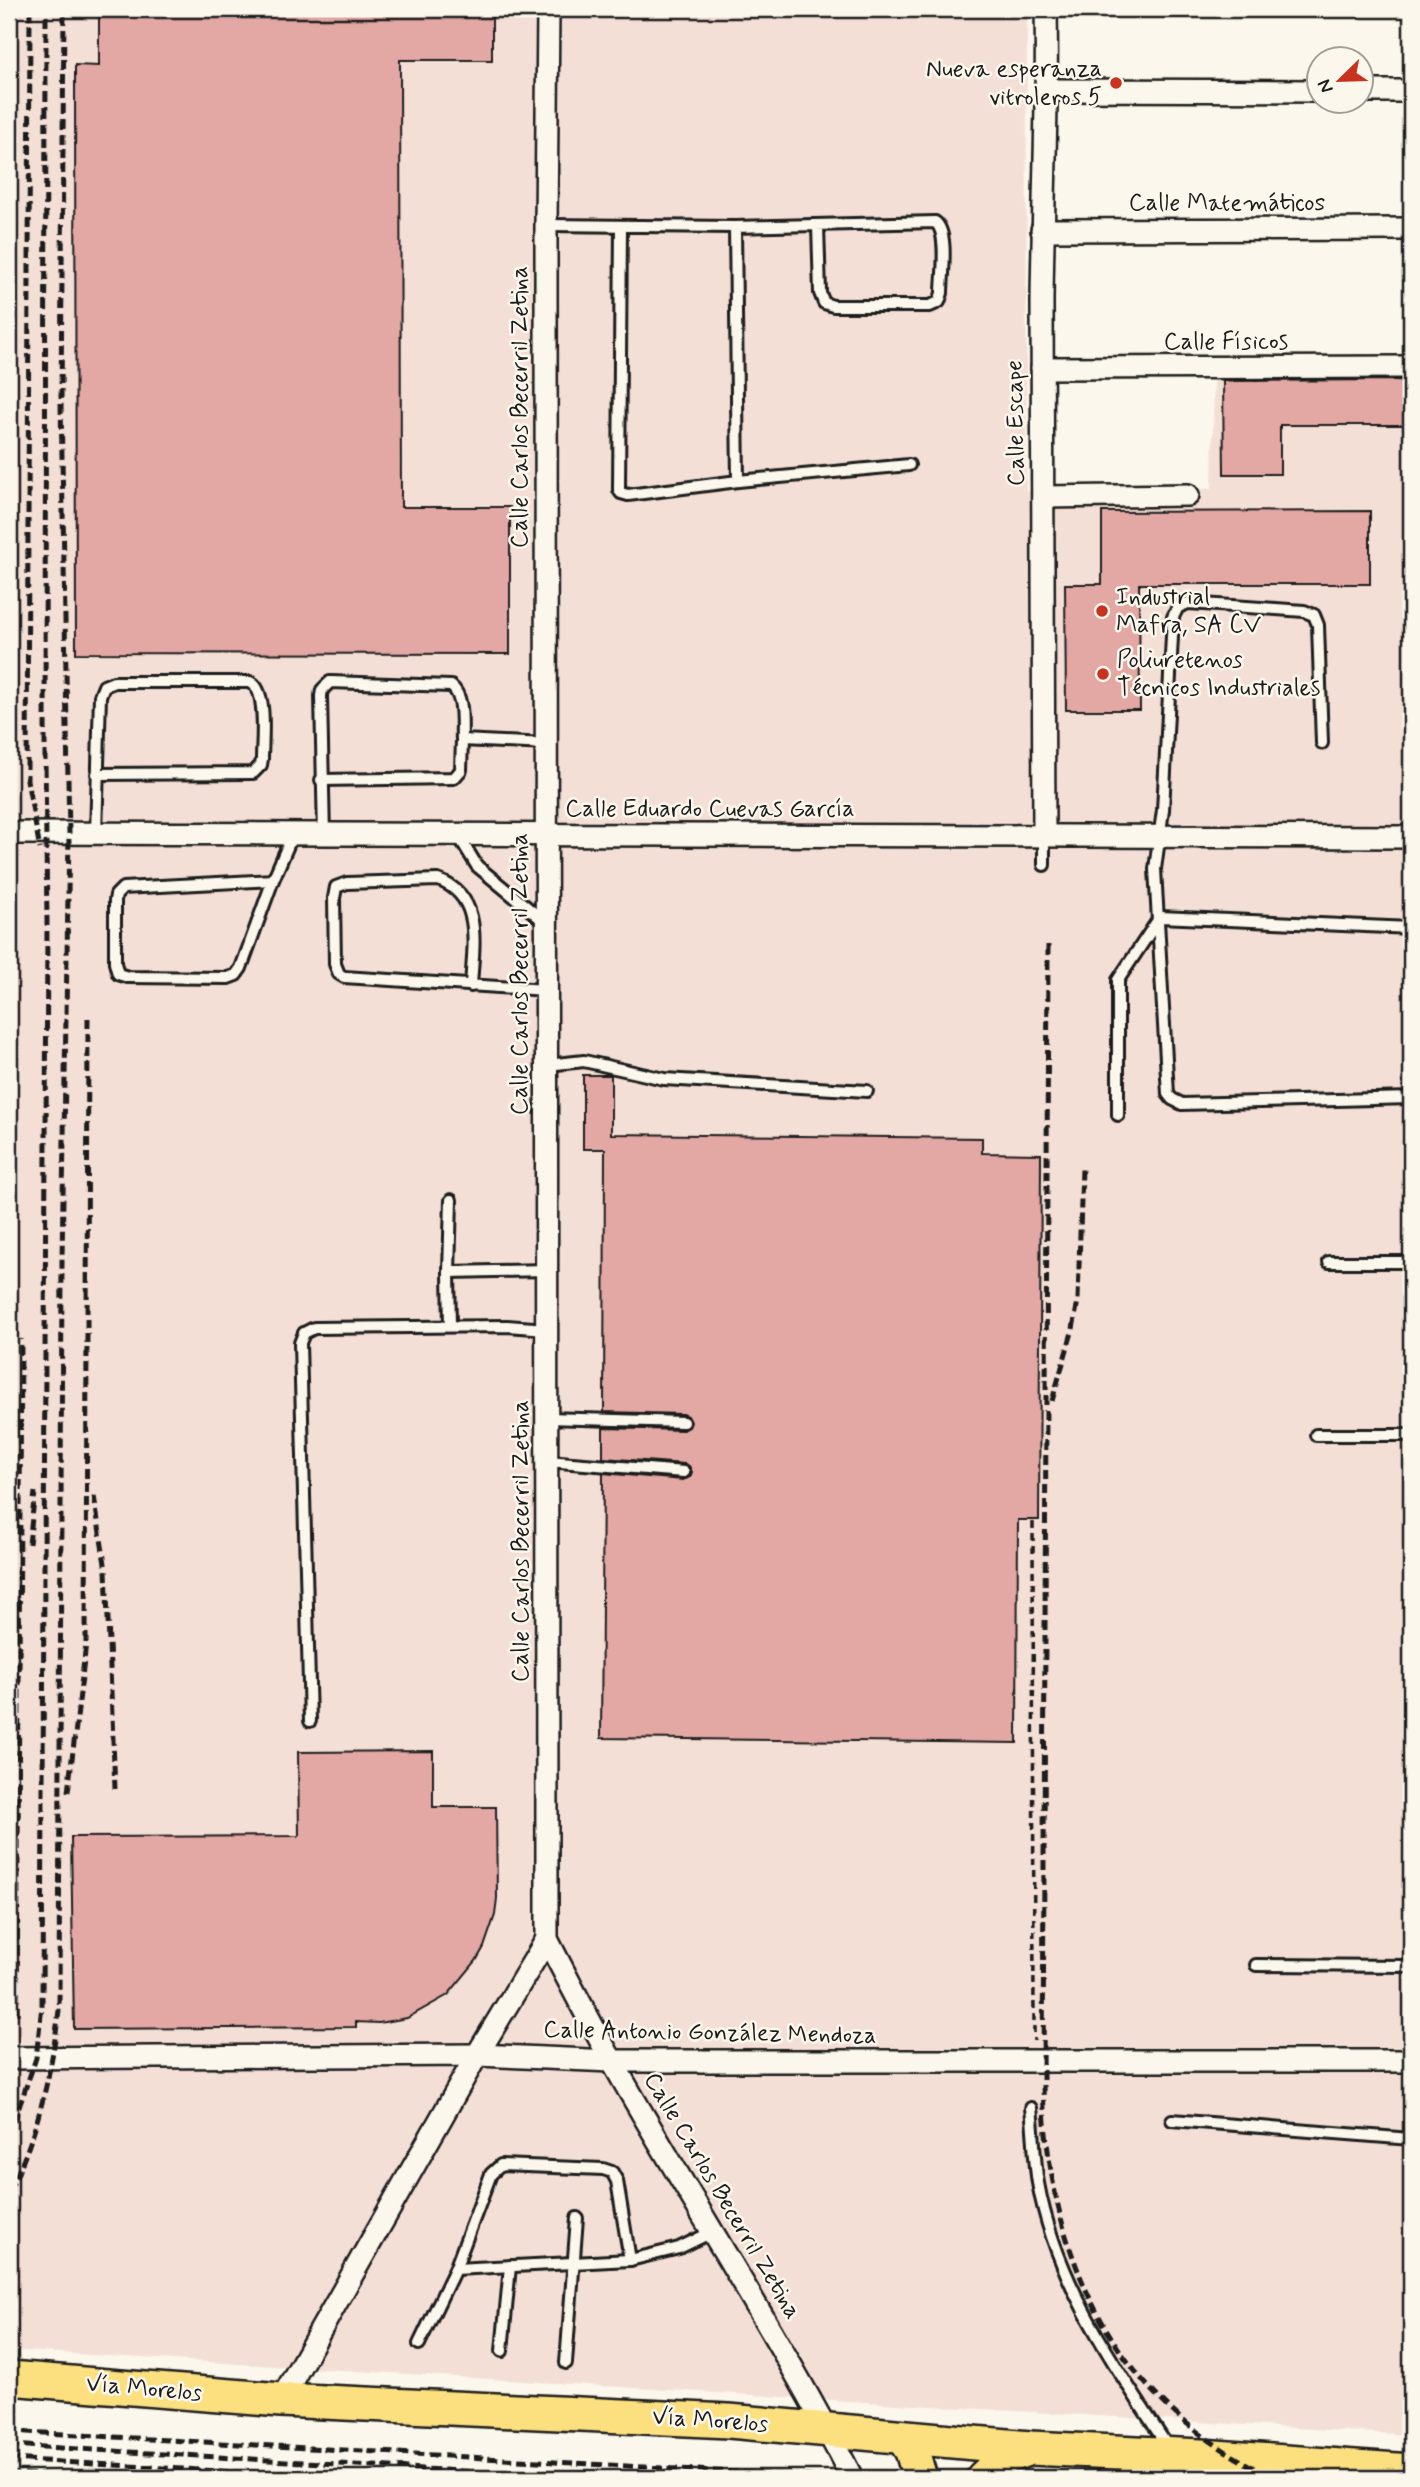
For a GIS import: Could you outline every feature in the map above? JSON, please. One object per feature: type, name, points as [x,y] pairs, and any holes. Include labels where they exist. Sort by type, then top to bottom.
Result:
[{"type":"main road","name":"Vía Morelos","points":[[9,2378],[281,2400],[729,2421],[1030,2448],[1411,2470]]},
{"type":"main road","points":[[903,2437],[912,2451],[920,2478]]},
{"type":"main road","points":[[983,2478],[1004,2457],[1030,2448]]},
{"type":"street","name":"Calle Carlos Becerril Zetina","points":[[548,9],[547,1939],[611,2061],[714,2231],[852,2478]]},
{"type":"street","name":"Calle Escape","points":[[1044,837],[1042,230],[1048,90],[1046,9]]},
{"type":"street","points":[[1048,90],[1304,91]]},
{"type":"street","points":[[1374,91],[1411,91]]},
{"type":"street","name":"Calle Matemáticos","points":[[1042,230],[1411,229]]},
{"type":"street","name":"Calle Físicos","points":[[1042,368],[1411,368]]},
{"type":"street","points":[[1043,498],[1188,495]]},
{"type":"street","name":"Calle Eduardo Cuevas García","points":[[9,833],[292,836],[457,834],[1411,837]]},
{"type":"street","points":[[281,2400],[477,2055],[547,1939]]},
{"type":"street","name":"Calle Antonio González Mendoza","points":[[9,2058],[477,2055],[611,2061],[1411,2062]]},
{"type":"lane","points":[[546,225],[735,227],[935,222],[943,236],[942,293],[939,302],[930,306],[833,306],[824,303],[820,293],[818,226]]},
{"type":"lane","points":[[621,226],[621,494],[909,465]]},
{"type":"lane","points":[[735,227],[738,481]]},
{"type":"lane","points":[[1322,743],[1318,625],[1314,615],[1304,611],[1188,603],[1178,607],[1173,617],[1160,838],[1155,869],[1160,916],[1167,1089],[1171,1099],[1182,1104],[1411,1098]]},
{"type":"lane","points":[[96,834],[97,774],[100,696],[104,686],[109,683],[250,682],[258,687],[261,697],[262,759],[261,765],[253,773],[97,774]]},
{"type":"lane","points":[[321,780],[454,778],[461,770],[462,740],[458,694],[451,686],[330,682],[325,686],[321,696],[321,780],[324,836]]},
{"type":"lane","points":[[462,740],[547,744]]},
{"type":"lane","points":[[457,834],[477,866],[547,923]]},
{"type":"lane","points":[[273,880],[123,888],[116,895],[115,901],[115,963],[118,974],[128,977],[215,978],[236,975],[292,836]]},
{"type":"lane","points":[[1044,837],[1044,865]]},
{"type":"lane","points":[[471,986],[473,919],[469,905],[449,883],[438,880],[360,882],[336,887],[335,964],[340,974],[349,978],[471,986],[546,990]]},
{"type":"lane","points":[[1160,916],[1411,928]]},
{"type":"lane","points":[[1118,1115],[1118,980],[1160,916]]},
{"type":"lane","points":[[547,1065],[584,1061],[664,1079],[867,1091]]},
{"type":"lane","points":[[450,1326],[451,1200]]},
{"type":"lane","points":[[1329,1262],[1411,1262]]},
{"type":"lane","points":[[449,1272],[547,1270]]},
{"type":"lane","points":[[310,1721],[301,1337],[304,1332],[314,1328],[450,1326],[547,1329]]},
{"type":"lane","points":[[547,1418],[683,1422]]},
{"type":"lane","points":[[1316,1435],[1411,1435]]},
{"type":"lane","points":[[547,1461],[684,1472]]},
{"type":"lane","points":[[1256,1965],[1411,1966]]},
{"type":"lane","points":[[1031,2108],[1038,2183],[1056,2248],[1082,2312],[1172,2455]]},
{"type":"lane","points":[[1172,2120],[1411,2139]]},
{"type":"lane","points":[[419,2344],[455,2269],[491,2174],[497,2167],[506,2164],[603,2169],[612,2172],[617,2181],[630,2260]]},
{"type":"lane","points":[[566,2363],[577,2218]]},
{"type":"lane","points":[[455,2269],[630,2260],[679,2248],[714,2231]]},
{"type":"lane","points":[[502,2351],[510,2266]]},
{"type":"path","points":[[1033,1522],[1034,2035]]},
{"type":"shaded area","points":[[9,9],[1027,9],[1026,491],[1212,489],[1214,370],[1411,374],[1411,2435],[9,2350]]},
{"type":"building","points":[[99,9],[492,9],[492,60],[400,60],[401,507],[510,507],[510,654],[76,653],[75,65],[99,66]]},
{"type":"building","points":[[1411,380],[1411,425],[1280,425],[1280,474],[1224,474],[1223,381]]},
{"type":"building","points":[[1370,511],[1370,584],[1139,584],[1140,710],[1066,710],[1065,584],[1102,584],[1102,512]]},
{"type":"building","points":[[583,1075],[611,1075],[611,1134],[982,1138],[982,1153],[1041,1154],[1039,1520],[1018,1520],[1017,1743],[601,1738],[603,1473],[683,1480],[690,1477],[692,1472],[685,1464],[603,1458],[603,1428],[683,1430],[689,1427],[691,1422],[688,1416],[683,1414],[604,1412],[605,1149],[583,1149]]},
{"type":"building","points":[[433,1751],[433,1807],[496,1807],[495,1915],[476,1961],[448,1995],[407,2018],[379,2023],[356,2022],[356,2027],[74,2029],[71,1837],[299,1836],[298,1752]]},
{"type":"railway","points":[[30,9],[27,780],[40,849]]},
{"type":"railway","points":[[9,2136],[36,2058],[42,2006],[47,922],[46,9]]},
{"type":"railway","points":[[9,2191],[28,2149],[42,2103],[59,2010],[62,1259],[69,834],[61,403],[64,9]]},
{"type":"railway","points":[[1048,945],[1043,2086],[1051,2172],[1060,2214],[1089,2296],[1109,2334],[1134,2370],[1163,2402],[1201,2435],[1272,2478]]},
{"type":"railway","points":[[68,1792],[86,1644],[88,1013]]},
{"type":"railway","points":[[1052,1401],[1073,1329],[1078,1300],[1082,1167]]},
{"type":"railway","points":[[17,2015],[21,1339]]},
{"type":"railway","points":[[29,1544],[35,1492]]},
{"type":"railway","points":[[94,1496],[106,1570],[115,1789]]},
{"type":"railway","points":[[9,2431],[837,2478]]},
{"type":"railway","points":[[9,2445],[581,2478]]},
{"type":"railway","points":[[9,2459],[339,2478]]},
{"type":"railway","points":[[9,2473],[96,2478]]},
{"type":"place","name":"Nueva esperanza vitroleros 5","points":[[1116,83]]},
{"type":"place","name":"Industrial Mafra, SA CV","points":[[1102,611]]},
{"type":"place","name":"Poliuretenos Técnicos Industriales","points":[[1103,674]]}]
